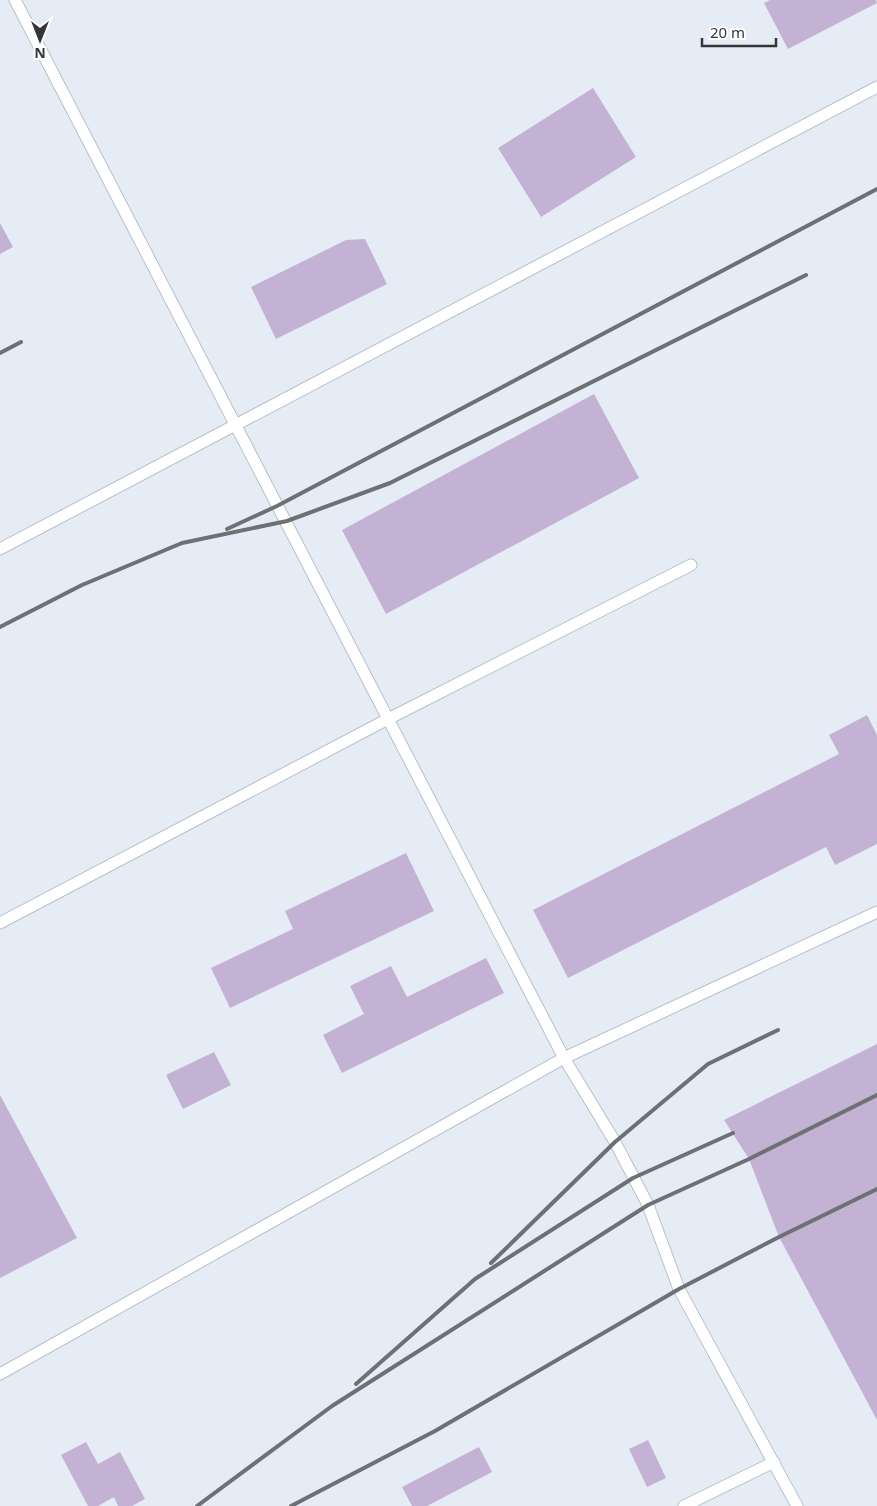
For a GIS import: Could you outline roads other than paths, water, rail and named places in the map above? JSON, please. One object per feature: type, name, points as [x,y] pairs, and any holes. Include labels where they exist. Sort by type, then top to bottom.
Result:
[{"type":"lane","points":[[15,0],[564,1058],[615,1142],[648,1205],[680,1289],[797,1506]]},
{"type":"lane","points":[[0,549],[877,87]]},
{"type":"lane","points":[[0,923],[388,719],[690,565]]},
{"type":"lane","points":[[0,1374],[564,1058],[877,912]]},
{"type":"lane","points":[[684,1506],[774,1462]]},
{"type":"railway","points":[[227,529],[277,506],[877,189]]},
{"type":"railway","points":[[0,627],[82,585],[182,543],[287,521],[390,483],[806,275]]},
{"type":"railway","points":[[0,353],[21,342]]},
{"type":"railway","points":[[491,1263],[615,1142],[708,1064],[778,1030]]},
{"type":"railway","points":[[197,1506],[332,1406],[648,1205],[749,1159],[877,1095]]},
{"type":"railway","points":[[356,1384],[475,1279],[633,1178],[733,1133]]},
{"type":"railway","points":[[291,1506],[435,1431],[679,1289],[877,1189]]}]
